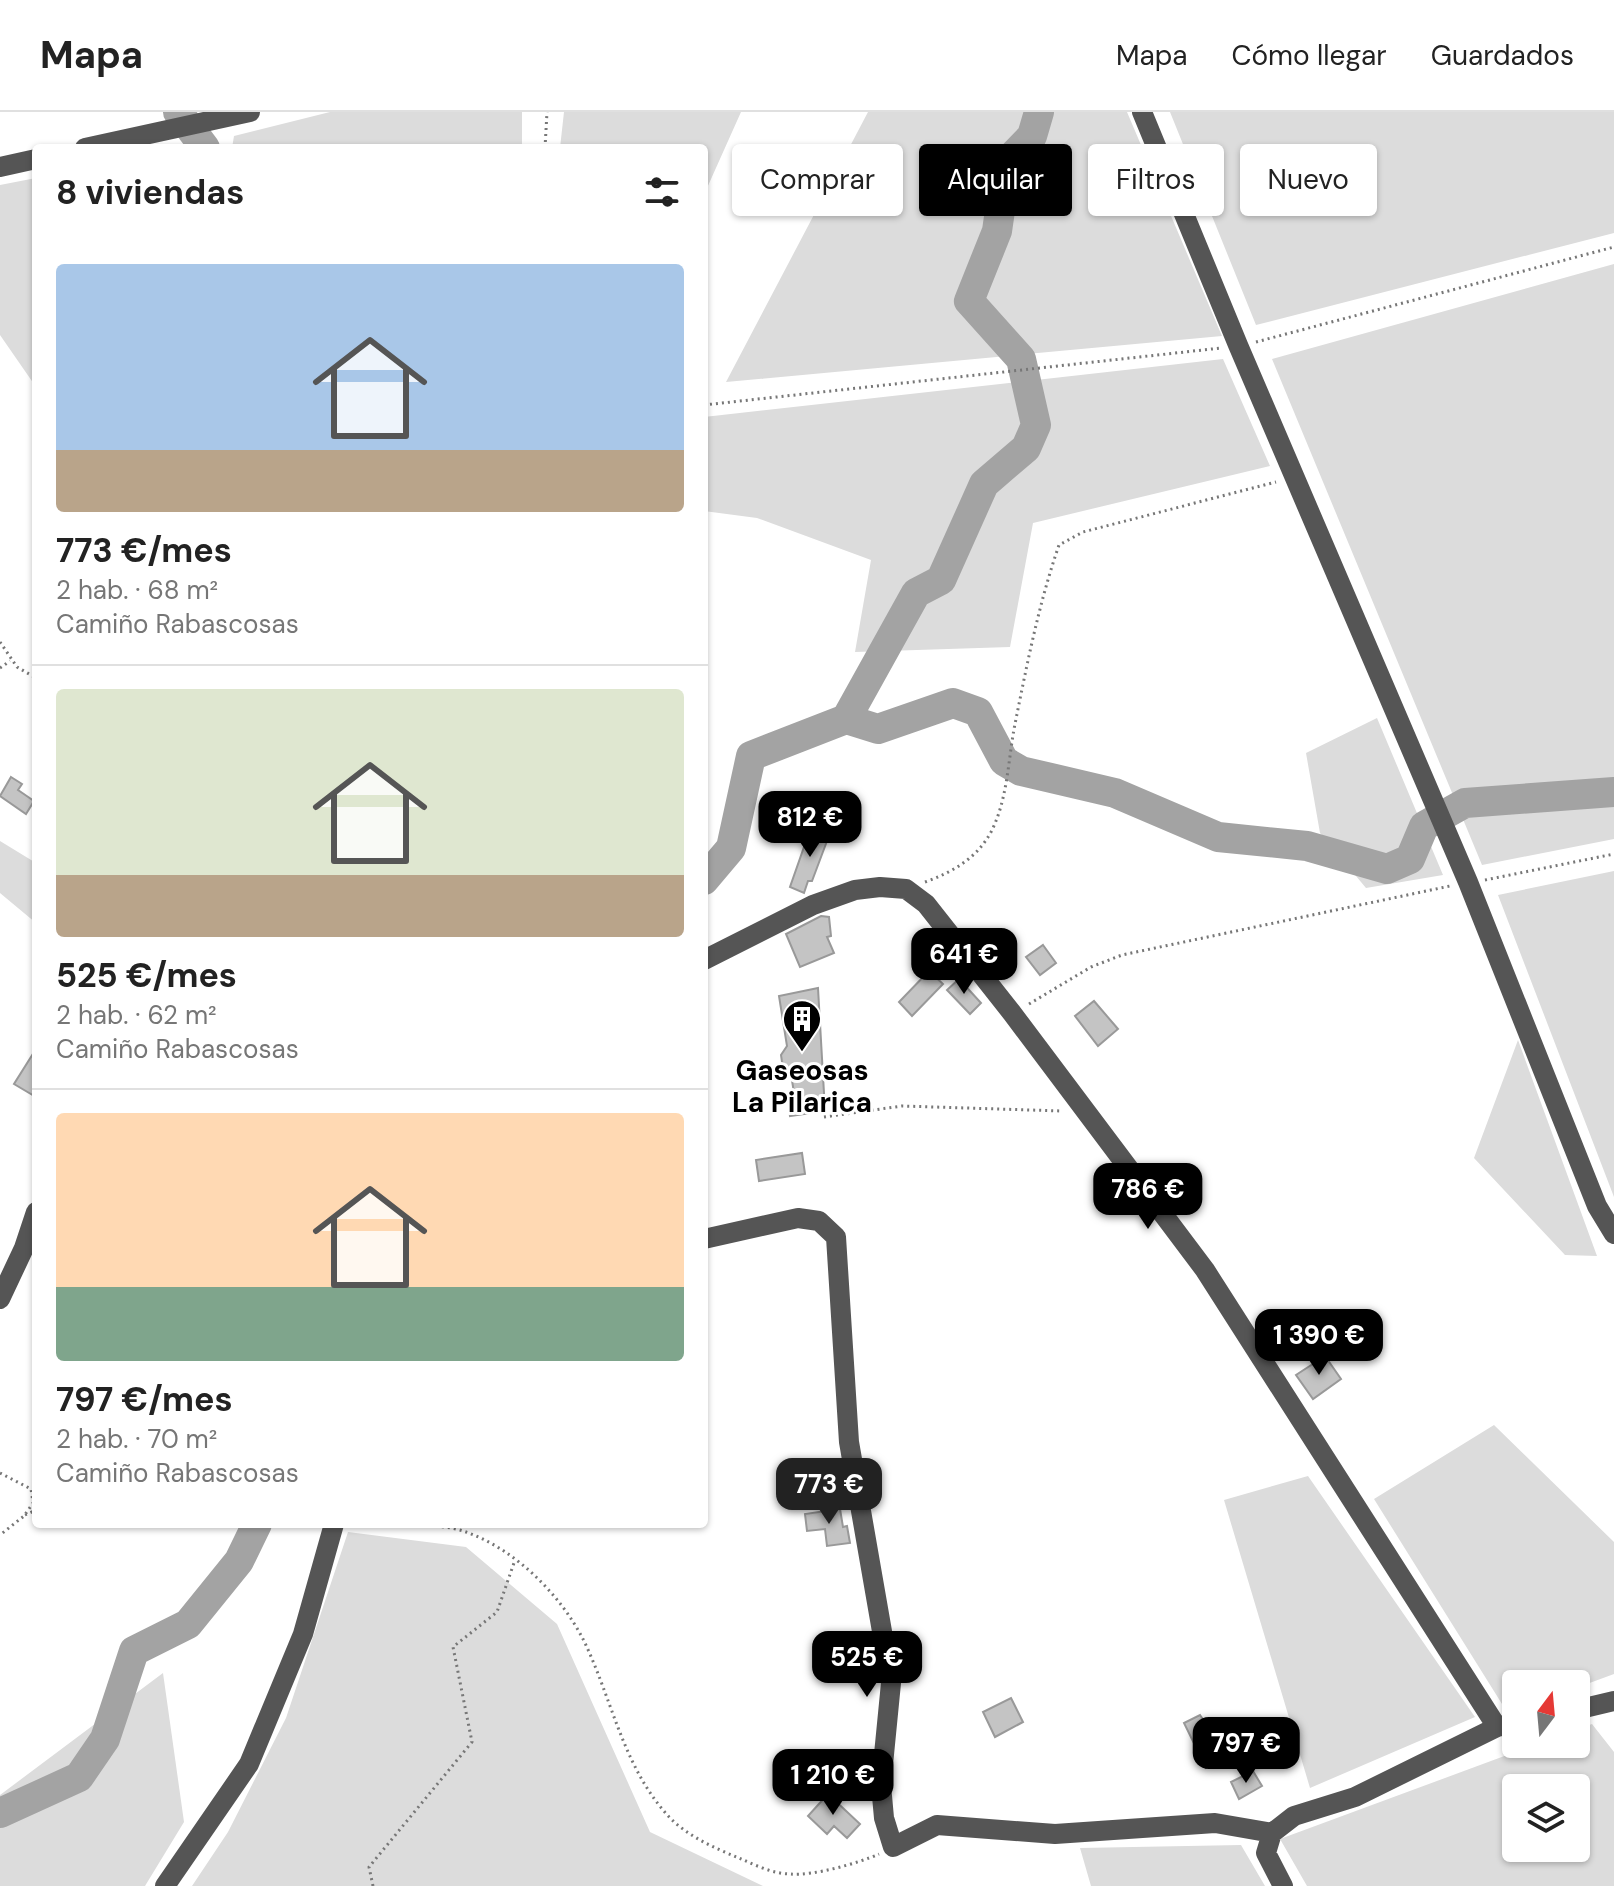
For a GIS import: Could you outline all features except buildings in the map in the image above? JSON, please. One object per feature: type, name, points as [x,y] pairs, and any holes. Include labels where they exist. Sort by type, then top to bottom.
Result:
[{"type":"street","points":[[103,144],[250,112]]},
{"type":"street","points":[[1142,112],[1238,345],[1468,882],[1597,1206],[1614,1234]]},
{"type":"street","points":[[0,167],[32,160]]},
{"type":"street","points":[[708,958],[813,905],[855,890],[880,887],[906,889],[926,904],[1205,1270],[1502,1717]]},
{"type":"street","points":[[708,1238],[798,1218],[819,1221],[836,1237],[849,1442],[891,1683],[881,1785],[884,1818],[893,1847],[937,1825],[1055,1834],[1215,1823],[1272,1833]]},
{"type":"street","points":[[0,1299],[32,1224]]},
{"type":"street","points":[[165,1886],[249,1764],[303,1634],[333,1528]]},
{"type":"street","points":[[1590,1707],[1614,1701]]},
{"type":"street","points":[[1283,1886],[1266,1853],[1272,1833],[1294,1816],[1355,1797],[1502,1727]]},
{"type":"path","points":[[545,144],[547,112]]},
{"type":"path","points":[[708,405],[1238,345],[1282,337],[1614,247]]},
{"type":"path","points":[[906,889],[951,872],[975,855],[991,831],[1002,802],[1036,625],[1059,545],[1083,532],[1297,477]]},
{"type":"path","points":[[0,642],[11,660],[32,675]]},
{"type":"path","points":[[0,668],[11,660]]},
{"type":"path","points":[[1012,1013],[1091,967],[1122,955],[1614,854]]},
{"type":"path","points":[[824,1117],[902,1106],[1086,1111]]},
{"type":"path","points":[[0,1473],[32,1491]]},
{"type":"path","points":[[24,1516],[32,1504]]},
{"type":"path","points":[[0,1535],[32,1512]]},
{"type":"path","points":[[442,1528],[465,1531],[515,1560],[534,1575],[568,1614],[584,1642],[614,1721],[639,1774],[664,1812],[689,1833],[764,1868],[792,1875],[851,1866],[893,1847]]},
{"type":"path","points":[[373,1886],[369,1867],[472,1742],[453,1647],[497,1612],[515,1560]]},
{"type":"shaded area","points":[[330,112],[522,112],[522,144],[233,144],[234,136]]},
{"type":"shaded area","points":[[564,112],[741,112],[708,186],[708,144],[560,144]]},
{"type":"shaded area","points":[[868,112],[1127,112],[1141,144],[1088,144],[1088,216],[1171,216],[1222,336],[726,382],[813,216],[903,216],[903,144],[851,144]]},
{"type":"shaded area","points":[[1170,112],[1614,112],[1614,233],[1256,325],[1212,216],[1224,216],[1224,144],[1183,144]]},
{"type":"shaded area","points":[[32,179],[32,381],[0,335],[0,185]]},
{"type":"shaded area","points":[[1614,264],[1614,839],[1482,865],[1272,359]]},
{"type":"shaded area","points":[[1223,359],[1270,466],[1033,523],[1010,647],[855,652],[871,560],[757,518],[708,512],[708,417]]},
{"type":"shaded area","points":[[1377,718],[1443,875],[1366,888],[1320,833],[1306,753]]},
{"type":"shaded area","points":[[0,841],[32,861],[32,920],[0,893]]},
{"type":"shaded area","points":[[1614,871],[1614,1197],[1498,895]]},
{"type":"shaded area","points":[[1518,1040],[1597,1256],[1565,1255],[1474,1158]]},
{"type":"shaded area","points":[[1494,1425],[1614,1542],[1614,1674],[1590,1683],[1590,1670],[1502,1670],[1502,1704],[1374,1499]]},
{"type":"shaded area","points":[[1308,1476],[1475,1717],[1310,1788],[1224,1500]]},
{"type":"shaded area","points":[[348,1532],[466,1547],[557,1624],[650,1832],[763,1886],[192,1886],[228,1832],[286,1718]]},
{"type":"shaded area","points":[[163,1673],[184,1822],[145,1886],[0,1886],[0,1795]]},
{"type":"shaded area","points":[[1592,1724],[1614,1752],[1614,1886],[1307,1886],[1280,1839],[1502,1757],[1590,1758]]},
{"type":"shaded area","points":[[1241,1845],[1265,1886],[1091,1886],[1080,1848]]},
{"type":"waterway","points":[[178,112],[202,144]]},
{"type":"waterway","points":[[708,875],[731,848],[751,756],[846,719],[916,593],[941,580],[984,484],[1026,448],[1036,425],[1021,359],[969,301],[997,231],[1007,162],[1032,136],[1039,112]]},
{"type":"waterway","points":[[846,719],[878,729],[953,703],[978,712],[1004,761],[1021,771],[1115,793],[1218,837],[1307,846],[1387,869],[1410,859],[1424,826],[1465,803],[1614,792]]},
{"type":"waterway","points":[[0,1813],[79,1777],[105,1739],[134,1651],[188,1624],[239,1561],[255,1528]]},
{"type":"place","name":"Gaseosas La Pilarica","points":[[802,1053]]}]
